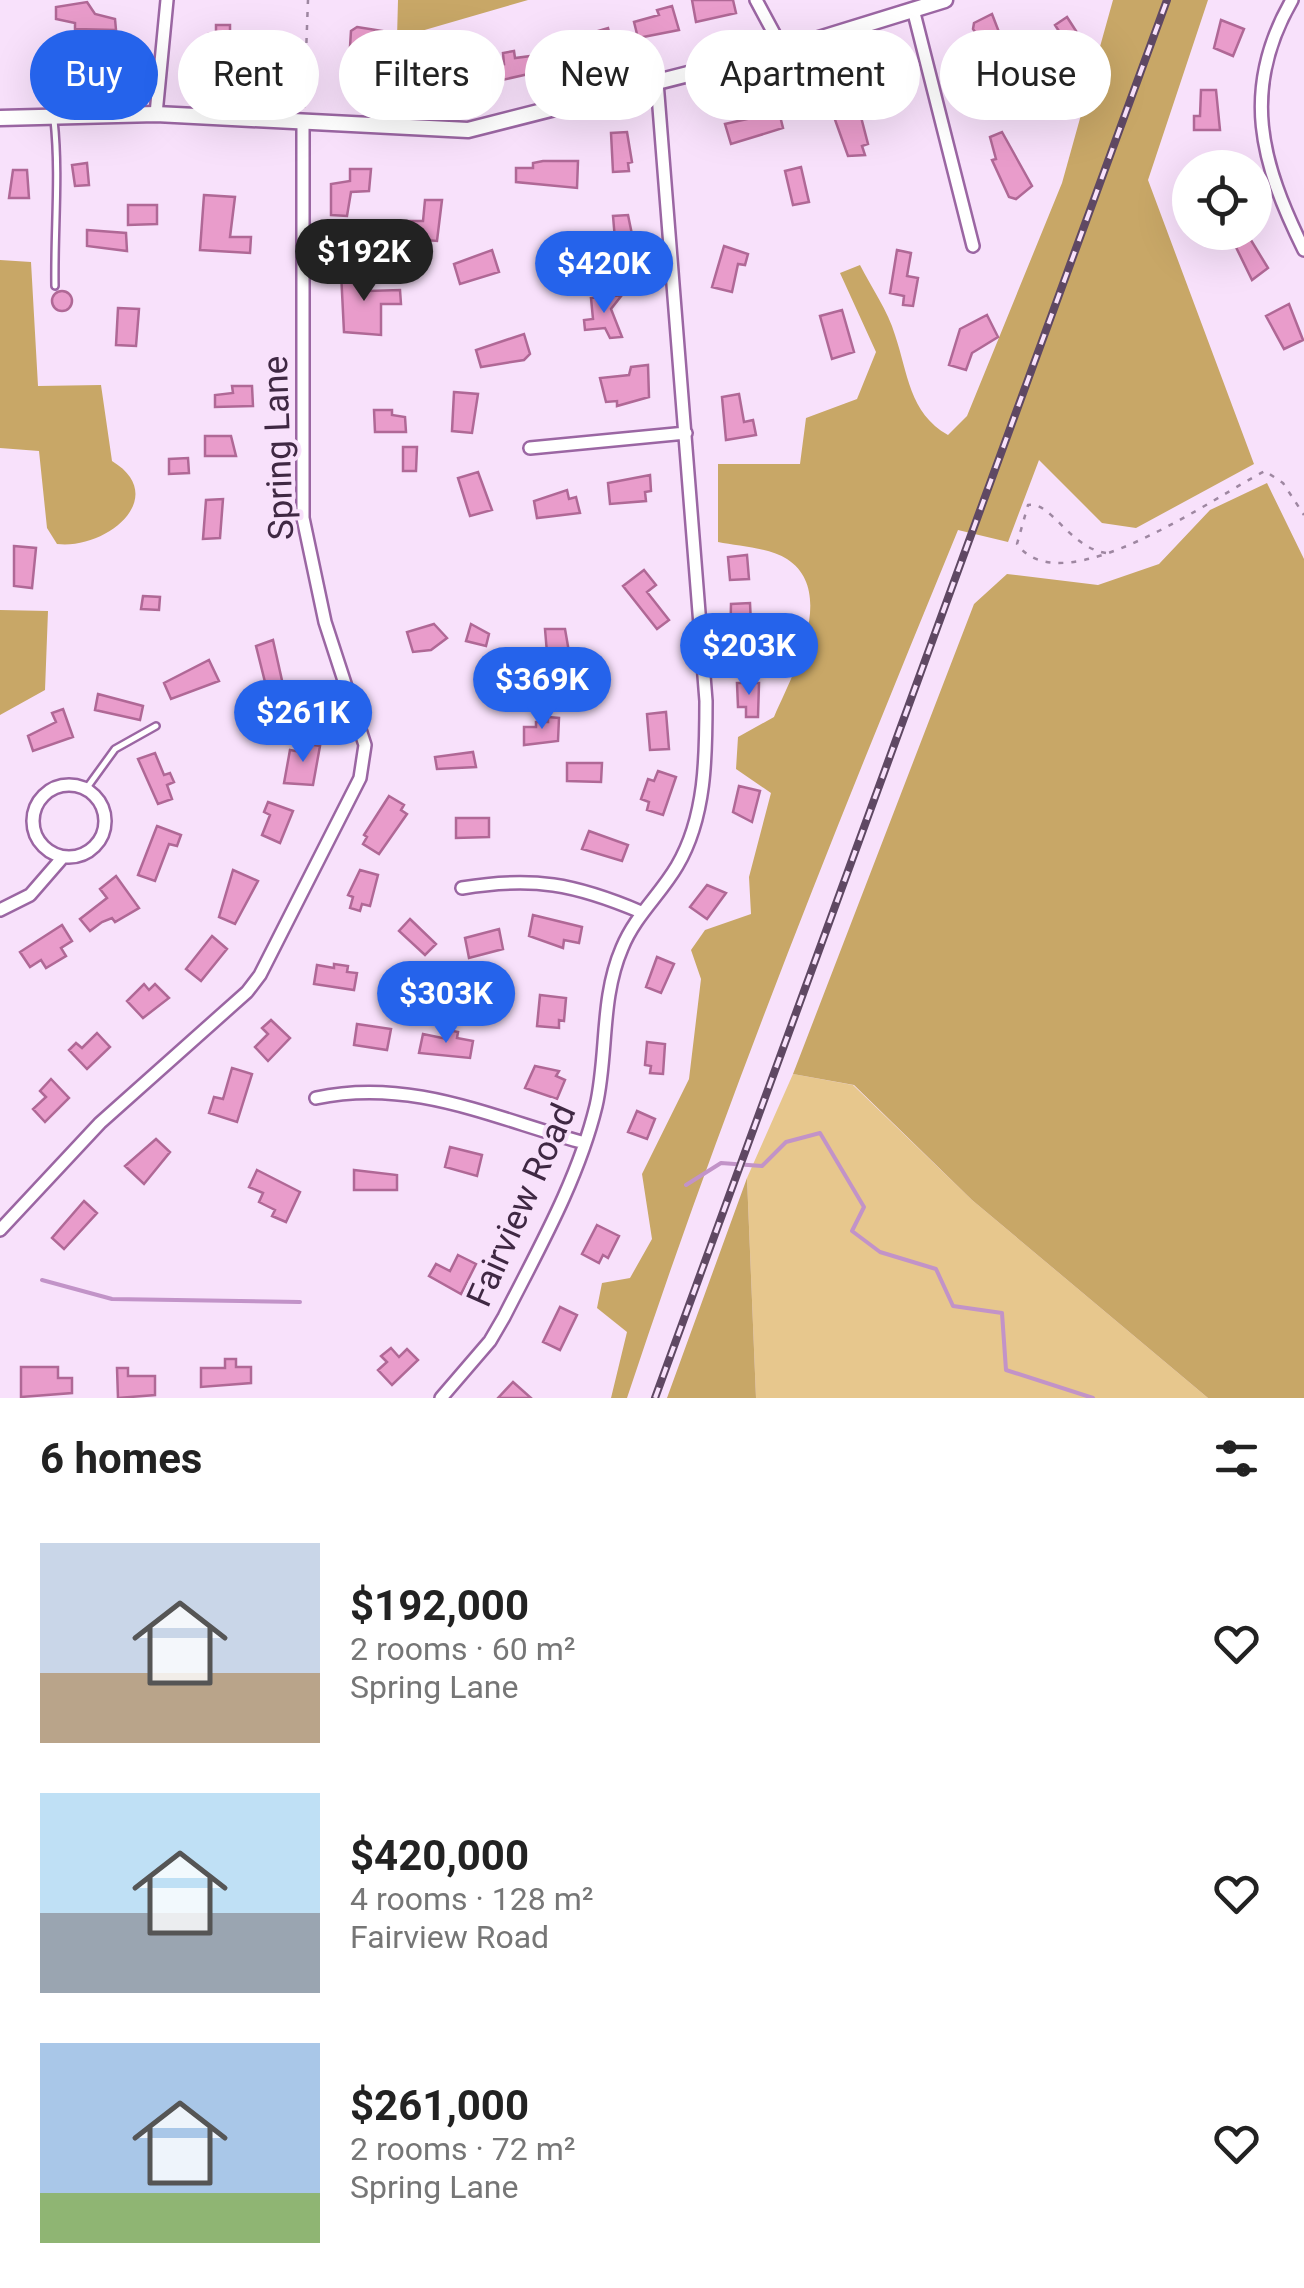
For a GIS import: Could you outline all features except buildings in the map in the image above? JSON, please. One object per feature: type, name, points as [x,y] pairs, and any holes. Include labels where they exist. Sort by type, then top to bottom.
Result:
[{"type":"street","points":[[158,93],[167,0]]},
{"type":"street","points":[[756,0],[773,30]]},
{"type":"street","points":[[854,30],[946,0]]},
{"type":"street","points":[[1292,0],[1271,43],[1260,112],[1266,166],[1304,250]]},
{"type":"street","points":[[914,13],[973,246]]},
{"type":"street","points":[[158,114],[468,130],[525,116]]},
{"type":"street","points":[[0,118],[30,117]]},
{"type":"street","name":"Fairview Road","points":[[441,1398],[490,1341],[504,1317],[585,1143],[596,1103],[610,983],[641,912],[685,851],[706,758],[706,702],[660,120]]},
{"type":"street","name":"Spring Lane","points":[[0,1230],[100,1123],[247,992],[267,962],[360,778],[365,745],[325,622],[303,518],[304,122]]},
{"type":"street","points":[[530,448],[686,432]]},
{"type":"street","points":[[64,785],[86,789],[102,808],[103,832],[88,852],[64,856],[43,846],[33,826],[33,815],[44,795],[64,785]]},
{"type":"street","points":[[0,910],[30,895],[64,856]]},
{"type":"street","points":[[462,888],[544,880],[602,895],[641,912]]},
{"type":"street","points":[[316,1098],[347,1092],[399,1091],[490,1113],[585,1143]]},
{"type":"lane","points":[[54,120],[60,168],[54,221],[55,286]]},
{"type":"lane","points":[[86,789],[114,749],[156,726]]},
{"type":"path","points":[[304,122],[308,0]]},
{"type":"path","points":[[1106,553],[1083,548],[1044,507],[1028,505],[1017,535],[1025,555],[1056,562],[1106,553],[1182,520],[1265,472],[1283,483],[1304,516]]},
{"type":"shaded area","points":[[398,0],[528,0],[425,30],[397,30]]},
{"type":"shaded area","points":[[1113,0],[1208,0],[1148,180],[1254,464],[1136,528],[1102,523],[1039,460],[1008,542],[958,530],[743,1070],[627,1398],[611,1398],[627,1332],[597,1308],[602,1283],[630,1278],[652,1239],[642,1174],[689,1079],[701,979],[691,950],[705,930],[751,914],[749,877],[771,793],[736,769],[738,737],[774,717],[799,658],[810,613],[809,592],[802,574],[787,559],[718,542],[718,464],[800,464],[806,418],[857,399],[876,352],[840,273],[860,265],[888,317],[912,391],[925,415],[948,435],[967,416],[1062,183],[1080,120],[1111,120],[1111,30],[1105,30]]},
{"type":"shaded area","points":[[0,260],[31,262],[38,386],[101,385],[112,461],[129,475],[135,490],[133,505],[125,518],[95,539],[57,544],[47,528],[39,451],[0,448]]},
{"type":"shaded area","points":[[1267,483],[1304,559],[1304,1398],[1208,1398],[972,1200],[854,1085],[793,1074],[974,604],[1007,574],[1098,585],[1159,564],[1210,510]]},
{"type":"shaded area","points":[[0,610],[48,611],[45,690],[0,715]]},
{"type":"shaded area","points":[[793,1074],[853,1085],[972,1200],[1208,1398],[756,1398],[747,1178]]},
{"type":"shaded area","points":[[747,1178],[756,1398],[667,1398]]},
{"type":"waterway","points":[[686,1185],[721,1163],[762,1166],[786,1142],[820,1133],[864,1207],[852,1231],[880,1252],[936,1269],[953,1306],[1002,1313],[1006,1370],[1093,1398]]},
{"type":"waterway","points":[[42,1280],[112,1299],[300,1302]]},
{"type":"railway","points":[[655,1398],[1167,0]]}]
